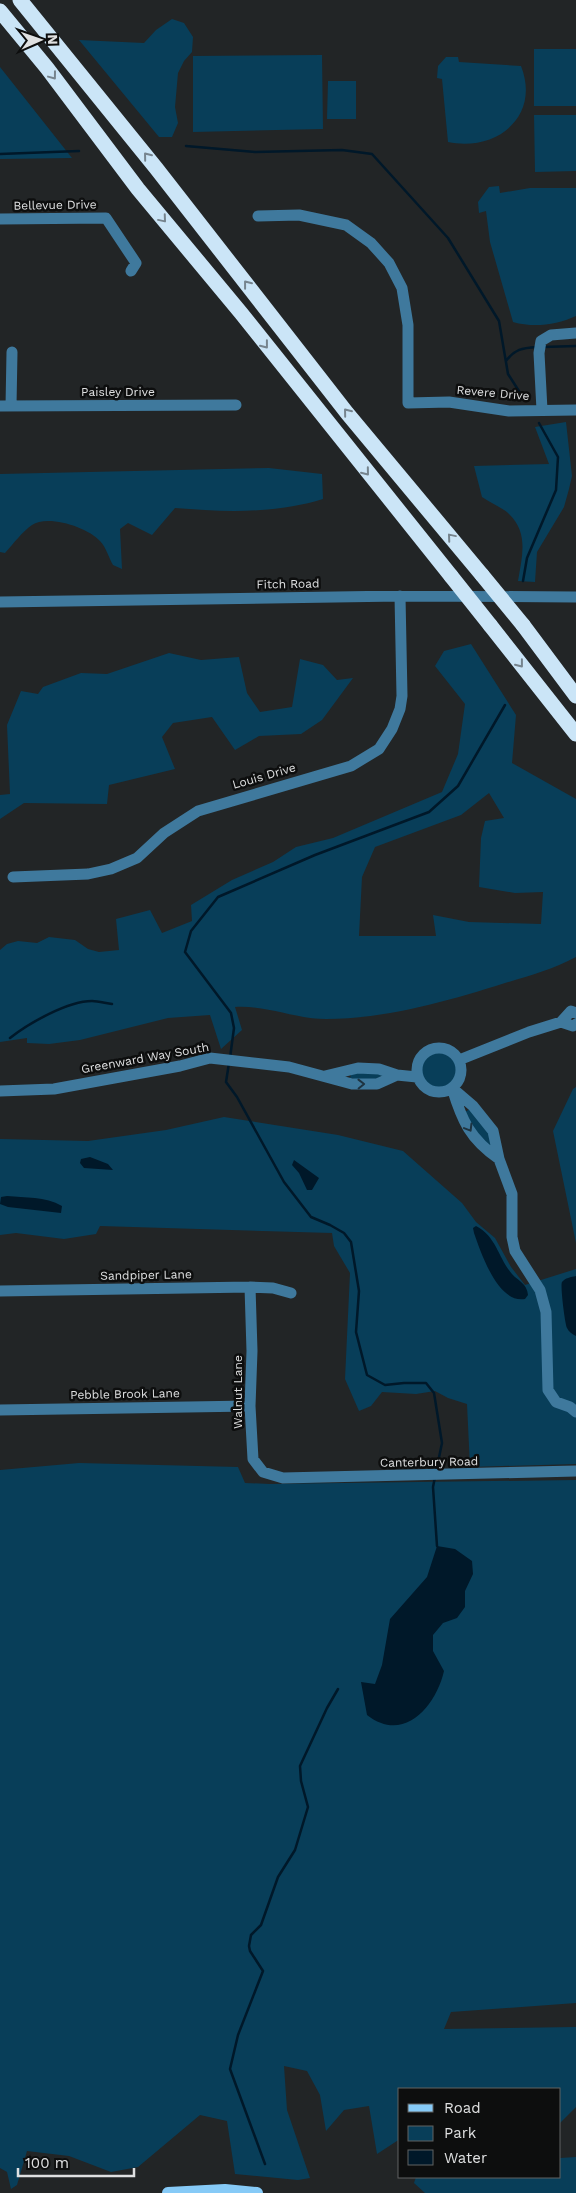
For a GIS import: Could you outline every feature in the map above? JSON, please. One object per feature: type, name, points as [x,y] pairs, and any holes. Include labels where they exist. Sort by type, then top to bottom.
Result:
[{"type":"highway","points":[[20,0],[156,168],[347,413],[523,624],[576,696]]},
{"type":"highway","points":[[0,11],[47,68],[138,188],[241,313],[576,734]]},
{"type":"main road","points":[[168,2193],[225,2190],[257,2193]]},
{"type":"street","name":"Revere Drive","points":[[258,216],[299,215],[346,225],[371,243],[388,263],[402,288],[408,325],[408,403],[449,402],[509,410],[576,410]]},
{"type":"street","name":"Bellevue Drive","points":[[0,219],[106,218],[136,263],[130,271]]},
{"type":"street","points":[[542,410],[540,347],[542,339],[547,336],[576,333]]},
{"type":"street","points":[[6,406],[12,352]]},
{"type":"street","name":"Paisley Drive","points":[[6,406],[236,405]]},
{"type":"street","name":"Fitch Road","points":[[0,602],[400,596],[576,597]]},
{"type":"street","name":"Louis Drive","points":[[13,877],[88,874],[111,869],[137,858],[164,833],[198,811],[235,798],[351,766],[379,749],[392,729],[400,709],[402,696],[400,596]]},
{"type":"street","points":[[459,1060],[529,1032],[561,1022],[571,1011],[576,1013]]},
{"type":"street","points":[[561,1022],[573,1026],[576,1024]]},
{"type":"street","points":[[441,1048],[448,1050],[459,1060],[461,1075],[452,1088],[439,1093],[432,1092],[425,1088],[417,1077],[418,1062],[427,1051],[441,1048]]},
{"type":"street","name":"Greenward Way South","points":[[0,1091],[54,1089],[180,1066],[210,1058],[288,1067],[352,1084],[378,1084],[397,1075]]},
{"type":"street","name":"Greenward Way South","points":[[323,1077],[358,1068],[417,1077]]},
{"type":"street","points":[[452,1088],[473,1106],[492,1131],[499,1159],[512,1194],[512,1237],[515,1251],[540,1290],[546,1312],[548,1390],[556,1402],[574,1407]]},
{"type":"street","points":[[452,1088],[460,1114],[469,1132],[482,1147],[499,1159]]},
{"type":"street","name":"Sandpiper Lane","points":[[0,1291],[250,1287],[273,1288],[291,1293]]},
{"type":"street","name":"Walnut Lane","points":[[250,1287],[252,1351],[250,1406],[253,1459],[263,1472],[283,1478]]},
{"type":"street","name":"Pebble Brook Lane","points":[[0,1410],[250,1406]]},
{"type":"street","name":"Canterbury Road","points":[[283,1478],[576,1472]]},
{"type":"green space","points":[[172,19],[184,23],[193,37],[192,52],[184,61],[178,73],[175,107],[178,123],[172,137],[159,137],[79,40],[144,43],[156,30]]},
{"type":"green space","points":[[534,49],[576,49],[576,106],[534,106]]},
{"type":"green space","points":[[322,55],[323,129],[193,132],[193,56]]},
{"type":"green space","points":[[446,57],[458,57],[459,62],[521,66],[526,84],[525,101],[519,115],[510,127],[497,136],[482,142],[466,144],[448,142],[442,79],[437,78],[438,66]]},
{"type":"green space","points":[[0,67],[72,158],[0,159]]},
{"type":"green space","points":[[328,81],[356,81],[356,119],[327,119]]},
{"type":"green space","points":[[534,115],[576,115],[576,171],[535,172]]},
{"type":"green space","points":[[499,186],[500,193],[530,188],[576,188],[576,316],[561,322],[545,325],[513,322],[490,242],[486,211],[479,213],[478,202],[489,187]]},
{"type":"green space","points":[[566,422],[572,476],[564,507],[537,552],[535,582],[518,581],[522,554],[522,537],[519,529],[509,514],[482,497],[474,466],[549,464],[535,427]]},
{"type":"green space","points":[[269,468],[322,474],[323,499],[287,507],[249,511],[175,508],[152,535],[128,523],[120,529],[122,569],[113,565],[104,546],[94,536],[77,527],[57,522],[47,521],[32,525],[21,534],[5,553],[0,552],[0,474]]},
{"type":"green space","points":[[471,644],[516,715],[512,763],[576,799],[576,957],[541,972],[461,996],[417,1008],[371,1016],[326,1019],[303,1017],[258,1008],[235,1007],[242,1030],[221,1049],[210,1015],[168,1018],[80,1040],[49,1044],[27,1043],[27,1038],[0,1042],[0,950],[7,944],[18,941],[37,943],[49,937],[75,940],[88,949],[99,952],[119,950],[116,919],[150,910],[162,933],[192,921],[191,905],[232,880],[273,862],[296,847],[333,838],[442,792],[458,754],[465,704],[435,666],[444,651]],"holes":[[[489,793],[504,818],[485,821],[481,838],[479,887],[515,893],[543,892],[541,924],[469,922],[433,915],[436,936],[359,936],[362,877],[375,847],[461,815]]]},
{"type":"green space","points":[[169,653],[201,660],[239,657],[247,693],[260,712],[292,707],[300,659],[323,665],[337,680],[353,678],[322,720],[301,734],[259,736],[235,750],[212,717],[173,723],[162,737],[175,769],[109,785],[107,804],[24,803],[0,819],[0,795],[10,794],[7,725],[21,691],[38,694],[43,687],[81,673],[107,674]]},
{"type":"green space","points":[[439,1052],[452,1057],[457,1070],[452,1083],[439,1088],[426,1083],[421,1070],[426,1057]]},
{"type":"green space","points":[[352,1072],[388,1073],[369,1082],[350,1078]]},
{"type":"green space","points":[[576,1087],[576,1243],[553,1131],[573,1089]]},
{"type":"green space","points":[[470,1109],[488,1131],[494,1149],[477,1137],[465,1112]]},
{"type":"green space","points":[[224,1117],[338,1135],[403,1151],[462,1203],[476,1222],[495,1238],[511,1267],[525,1285],[576,1269],[576,1464],[470,1467],[467,1404],[448,1398],[435,1391],[416,1394],[382,1392],[371,1406],[359,1411],[345,1379],[350,1273],[334,1246],[332,1233],[100,1226],[96,1234],[64,1239],[16,1233],[0,1235],[0,1139],[88,1141],[166,1130]]},
{"type":"green space","points":[[79,1463],[238,1467],[245,1483],[270,1484],[576,1480],[576,2003],[451,2012],[444,2029],[576,2027],[576,2107],[561,2122],[561,2088],[398,2088],[398,2140],[377,2154],[369,2106],[344,2110],[326,2131],[320,2095],[307,2071],[284,2066],[287,2110],[310,2178],[298,2180],[235,2174],[227,2121],[200,2115],[138,2167],[111,2172],[69,2156],[27,2151],[17,2185],[11,2189],[7,2172],[0,2168],[0,1470]]},
{"type":"green space","points":[[576,2157],[576,2193],[425,2193],[414,2183],[416,2178],[561,2178],[561,2158]]},
{"type":"water","points":[[90,1157],[108,1164],[113,1170],[84,1168],[80,1163],[81,1159]]},
{"type":"water","points":[[294,1160],[319,1178],[312,1190],[307,1190],[299,1173],[292,1165]]},
{"type":"water","points":[[1,1197],[49,1200],[62,1206],[61,1213],[8,1207],[0,1204]]},
{"type":"water","points":[[476,1226],[489,1236],[507,1268],[526,1288],[528,1295],[525,1299],[515,1298],[507,1294],[499,1286],[481,1252],[473,1228]]},
{"type":"water","points":[[576,1276],[576,1336],[570,1332],[566,1325],[562,1282]]},
{"type":"water","points":[[437,1546],[455,1549],[472,1561],[473,1574],[465,1591],[465,1607],[457,1618],[443,1623],[433,1635],[433,1651],[444,1671],[434,1697],[426,1708],[406,1723],[394,1725],[381,1723],[367,1715],[361,1682],[375,1684],[382,1665],[390,1619],[427,1577]]},
{"type":"waterway","points":[[186,146],[255,152],[342,150],[372,154],[448,238],[499,321],[508,374],[524,399]]},
{"type":"waterway","points":[[0,154],[79,151]]},
{"type":"waterway","points":[[543,347],[576,346]]},
{"type":"waterway","points":[[506,361],[519,350],[537,347]]},
{"type":"waterway","points":[[523,581],[527,558],[556,490],[558,457],[539,423]]},
{"type":"waterway","points":[[230,1058],[234,1028],[231,1013],[185,952],[191,931],[218,897],[315,855],[429,812],[458,786],[505,705]]},
{"type":"waterway","points":[[10,1038],[38,1020],[72,1005],[92,1001],[112,1004]]},
{"type":"waterway","points":[[229,1063],[226,1082],[237,1097],[284,1182],[311,1217],[344,1233],[351,1242],[359,1291],[356,1332],[367,1375],[385,1385],[426,1383],[434,1393],[442,1443],[436,1472]]},
{"type":"waterway","points":[[435,1477],[433,1487],[437,1546]]},
{"type":"waterway","points":[[265,2164],[230,2069],[238,2035],[263,1971],[250,1951],[251,1935],[261,1925],[278,1877],[295,1850],[308,1807],[301,1781],[300,1766],[338,1689]]}]
